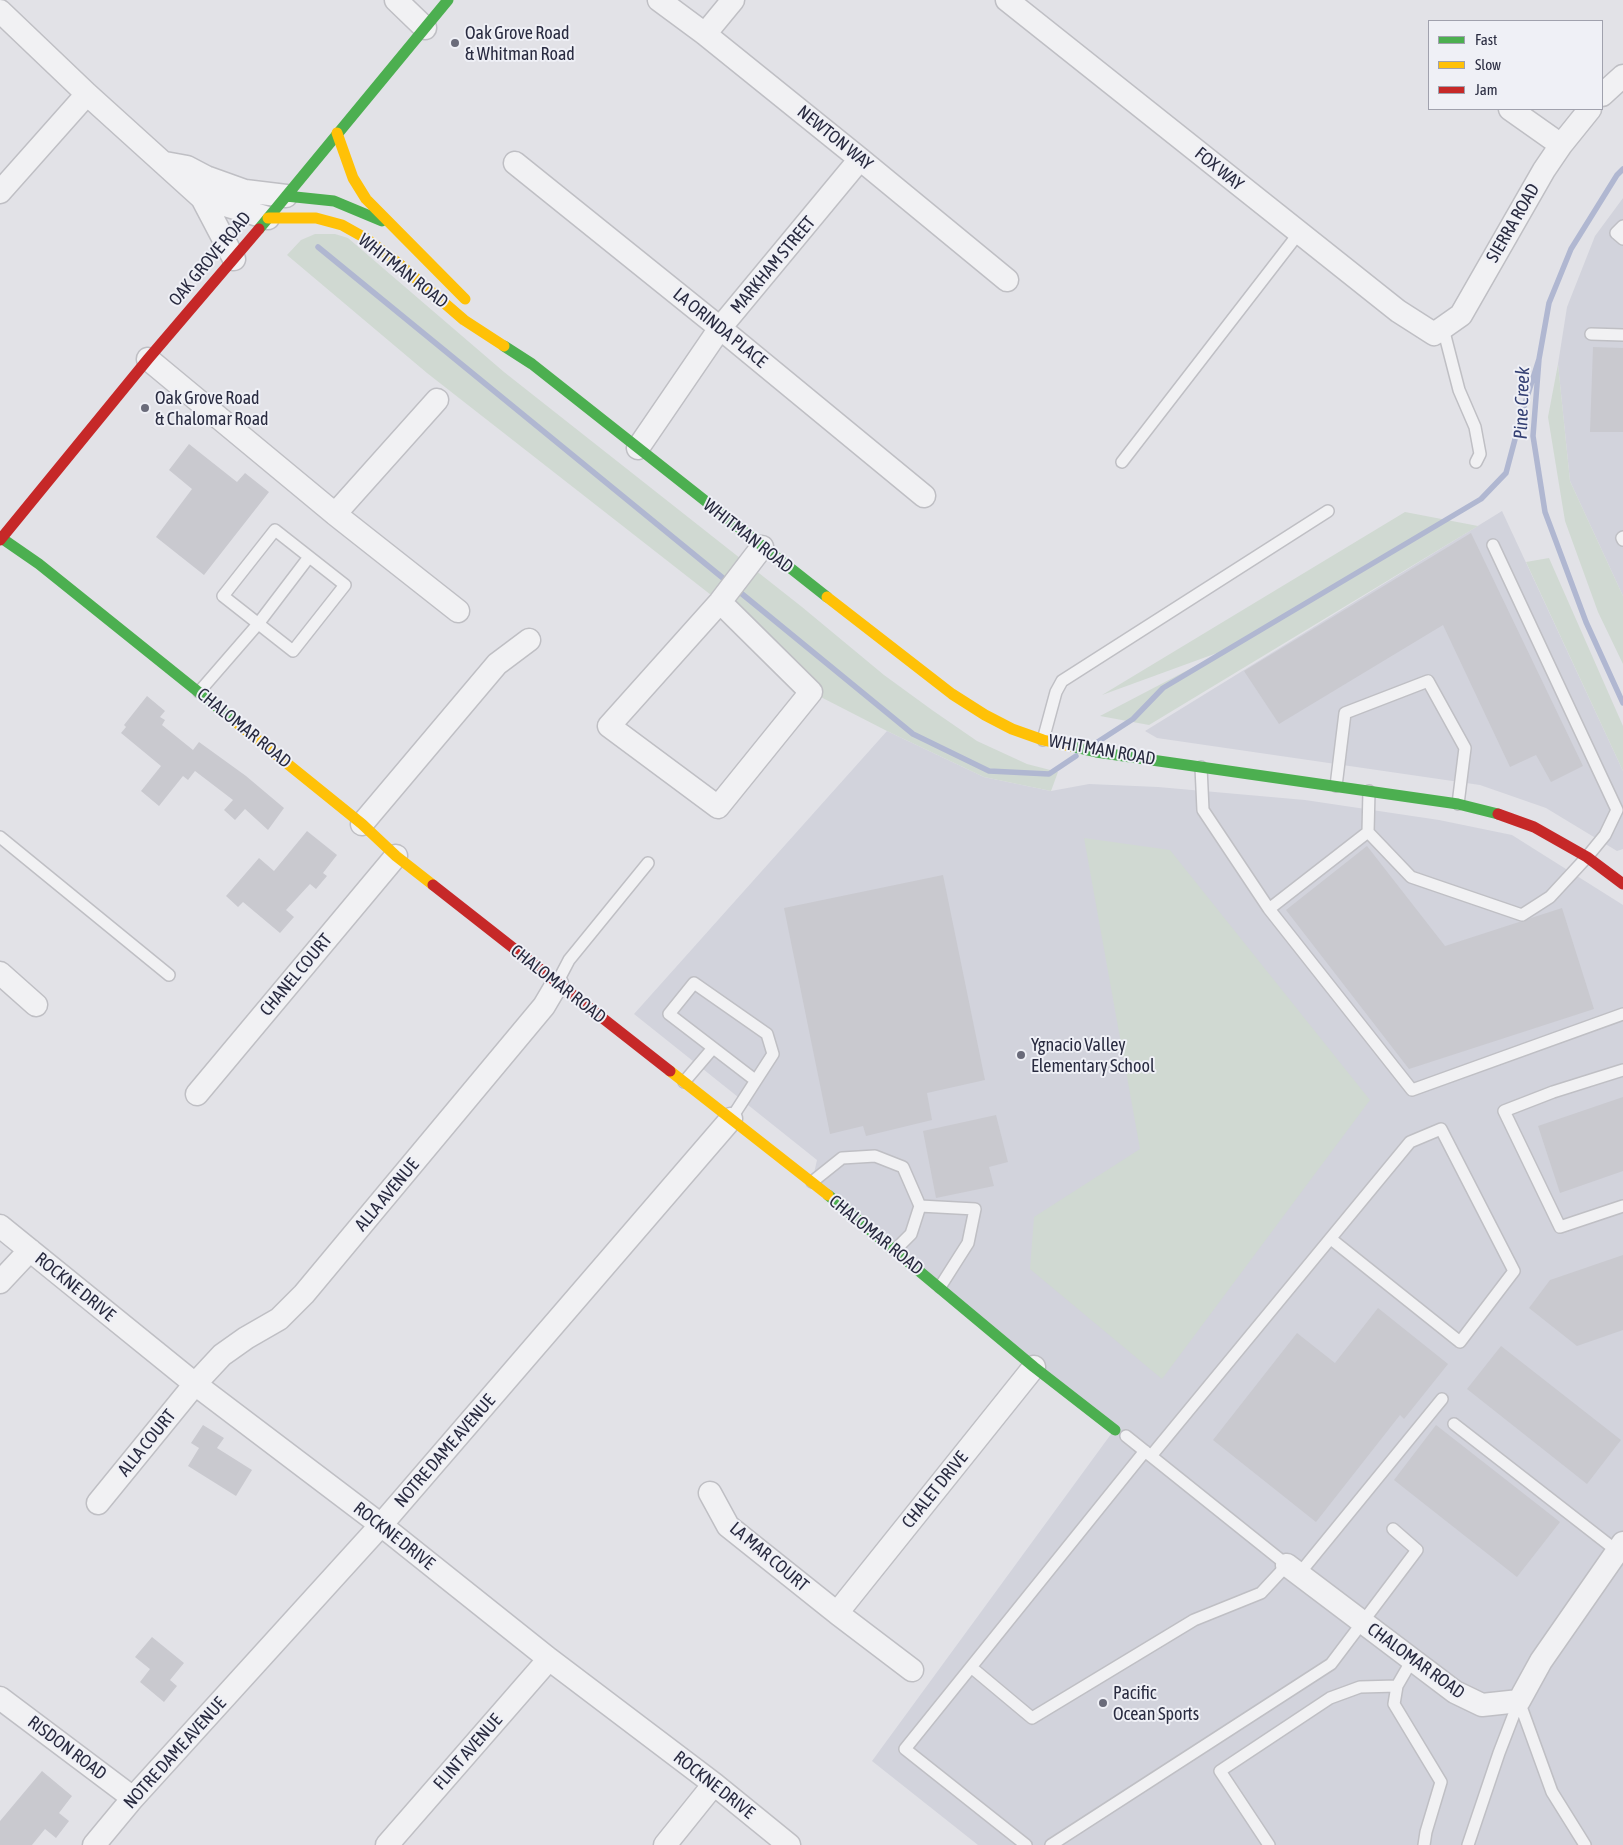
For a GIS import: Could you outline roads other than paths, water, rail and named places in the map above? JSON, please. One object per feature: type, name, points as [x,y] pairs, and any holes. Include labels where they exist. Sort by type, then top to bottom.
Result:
[{"type":"street","points":[[396,0],[425,28]]},
{"type":"street","name":"OAK GROVE ROAD","points":[[1,538],[448,0]]},
{"type":"street","name":"NEWTON WAY","points":[[660,0],[860,159],[1007,280]]},
{"type":"street","points":[[705,34],[733,0]]},
{"type":"street","name":"FOX WAY","points":[[1007,0],[1398,311],[1438,331]]},
{"type":"street","name":"WHITMAN ROAD","points":[[0,11],[87,94],[202,198],[234,258]]},
{"type":"street","points":[[1603,94],[1623,76]]},
{"type":"street","points":[[0,192],[87,94]]},
{"type":"street","points":[[1511,110],[1560,145]]},
{"type":"street","name":"SIERRA ROAD","points":[[1438,331],[1460,316],[1544,170],[1560,145],[1589,110]]},
{"type":"street","name":"WHITMAN ROAD","points":[[337,133],[352,178],[366,199],[473,306]]},
{"type":"street","name":"MARKHAM STREET","points":[[638,448],[720,328],[860,159]]},
{"type":"street","name":"WHITMAN ROAD","points":[[164,163],[187,167],[206,178],[245,191],[334,201],[390,224]]},
{"type":"street","name":"LA ORINDA PLACE","points":[[514,163],[720,328],[924,496]]},
{"type":"street","name":"WHITMAN ROAD","points":[[202,198],[268,218],[316,218],[342,225],[367,239],[398,263],[464,320],[532,364]]},
{"type":"street","name":"WHITMAN ROAD","points":[[492,326],[532,364],[638,448],[756,556],[952,694],[998,722],[1043,740],[1071,747],[1458,804],[1493,812],[1534,827],[1587,857],[1623,884]]},
{"type":"street","points":[[148,359],[335,514],[458,611]]},
{"type":"street","points":[[335,514],[436,400]]},
{"type":"street","name":"CHALOMAR ROAD","points":[[1,538],[39,564],[199,692],[362,824],[396,856],[557,984],[812,1182],[1034,1366],[1115,1430]]},
{"type":"street","points":[[720,602],[811,692],[718,808],[609,726],[720,602],[756,556]]},
{"type":"street","points":[[362,824],[497,664],[528,640]]},
{"type":"street","name":"CHANEL COURT","points":[[197,1094],[396,856]]},
{"type":"street","points":[[0,973],[36,1005]]},
{"type":"street","name":"ALLA AVENUE","points":[[195,1384],[222,1356],[246,1338],[279,1318],[304,1294],[544,1006],[557,984]]},
{"type":"street","name":"NOTRE DAME AVENUE","points":[[94,1845],[133,1798],[381,1525],[731,1119]]},
{"type":"street","name":"ROCKNE DRIVE","points":[[0,1226],[195,1384],[381,1525],[549,1659],[714,1784],[790,1845]]},
{"type":"street","points":[[0,1282],[30,1250]]},
{"type":"street","name":"CHALET DRIVE","points":[[837,1613],[1034,1366]]},
{"type":"street","name":"ALLA COURT","points":[[98,1503],[195,1384]]},
{"type":"street","name":"LA MAR COURT","points":[[710,1493],[728,1526],[912,1670]]},
{"type":"street","points":[[1519,1701],[1541,1661],[1620,1547]]},
{"type":"street","name":"CHALOMAR ROAD","points":[[1293,1569],[1455,1692],[1482,1704],[1519,1701]]},
{"type":"street","name":"FLINT AVENUE","points":[[387,1845],[549,1659]]},
{"type":"street","name":"RISDON ROAD","points":[[0,1698],[133,1798]]},
{"type":"street","points":[[665,1845],[714,1784]]},
{"type":"lane","points":[[1623,226],[1616,233],[1623,239]]},
{"type":"lane","points":[[1122,462],[1299,233]]},
{"type":"lane","points":[[1438,331],[1459,390],[1475,427],[1480,454],[1476,462]]},
{"type":"lane","points":[[1591,334],[1623,335]]},
{"type":"lane","points":[[1043,740],[1056,692],[1062,681],[1328,511]]},
{"type":"lane","points":[[275,530],[345,586],[293,651],[258,624],[223,596],[275,530]]},
{"type":"lane","points":[[1369,791],[1368,832],[1411,877],[1522,915],[1550,897],[1605,835],[1617,810],[1493,544]]},
{"type":"lane","points":[[199,692],[258,624],[309,557]]},
{"type":"lane","points":[[1336,786],[1345,713],[1428,681],[1465,748],[1458,804]]},
{"type":"lane","points":[[1201,767],[1203,810],[1269,909],[1412,1090],[1623,1014]]},
{"type":"lane","points":[[1269,909],[1368,832]]},
{"type":"lane","points":[[0,837],[169,975]]},
{"type":"lane","points":[[557,984],[569,960],[648,863]]},
{"type":"lane","points":[[731,1119],[773,1054],[767,1034],[694,983],[669,1014],[755,1080]]},
{"type":"lane","points":[[684,1082],[713,1048]]},
{"type":"lane","points":[[1623,1070],[1552,1092],[1504,1112],[1560,1227],[1623,1206]]},
{"type":"lane","points":[[1026,1845],[905,1749],[1148,1454],[1331,1239],[1410,1142],[1441,1129],[1514,1271],[1460,1342],[1331,1239]]},
{"type":"lane","points":[[812,1182],[842,1158],[874,1156],[903,1167],[920,1206],[911,1234],[895,1250]]},
{"type":"lane","points":[[920,1206],[975,1209],[968,1243],[940,1287]]},
{"type":"lane","points":[[971,1667],[1032,1718],[1194,1620],[1261,1593],[1293,1569],[1442,1399]]},
{"type":"lane","points":[[1454,1424],[1620,1547]]},
{"type":"lane","points":[[1126,1436],[1293,1569]]},
{"type":"lane","points":[[1051,1845],[1331,1664],[1417,1550],[1393,1529]]},
{"type":"lane","points":[[1412,1660],[1397,1686],[1394,1704],[1441,1782],[1424,1845]]},
{"type":"lane","points":[[1269,1845],[1220,1771],[1330,1698],[1360,1687],[1397,1686]]},
{"type":"lane","points":[[1468,1845],[1519,1701]]},
{"type":"lane","points":[[1519,1701],[1552,1792],[1585,1845]]},
{"type":"waterway","name":"Pine Creek","points":[[1623,169],[1617,175],[1571,249],[1549,303],[1539,359],[1533,436],[1545,512],[1586,622],[1623,703]]},
{"type":"waterway","points":[[318,247],[729,583]]},
{"type":"waterway","points":[[1096,743],[1133,719],[1163,688],[1481,499],[1506,473],[1539,359]]},
{"type":"waterway","points":[[736,589],[913,734],[989,771],[1049,774],[1076,756]]},
{"type":"place","name":"Oak Grove Road & Whitman Road","points":[[455,43]]},
{"type":"place","name":"Oak Grove Road & Chalomar Road","points":[[145,408]]},
{"type":"place","name":"Ygnacio Valley Elementary School","points":[[1021,1055]]},
{"type":"place","name":"Pacific Ocean Sports","points":[[1103,1703]]}]
